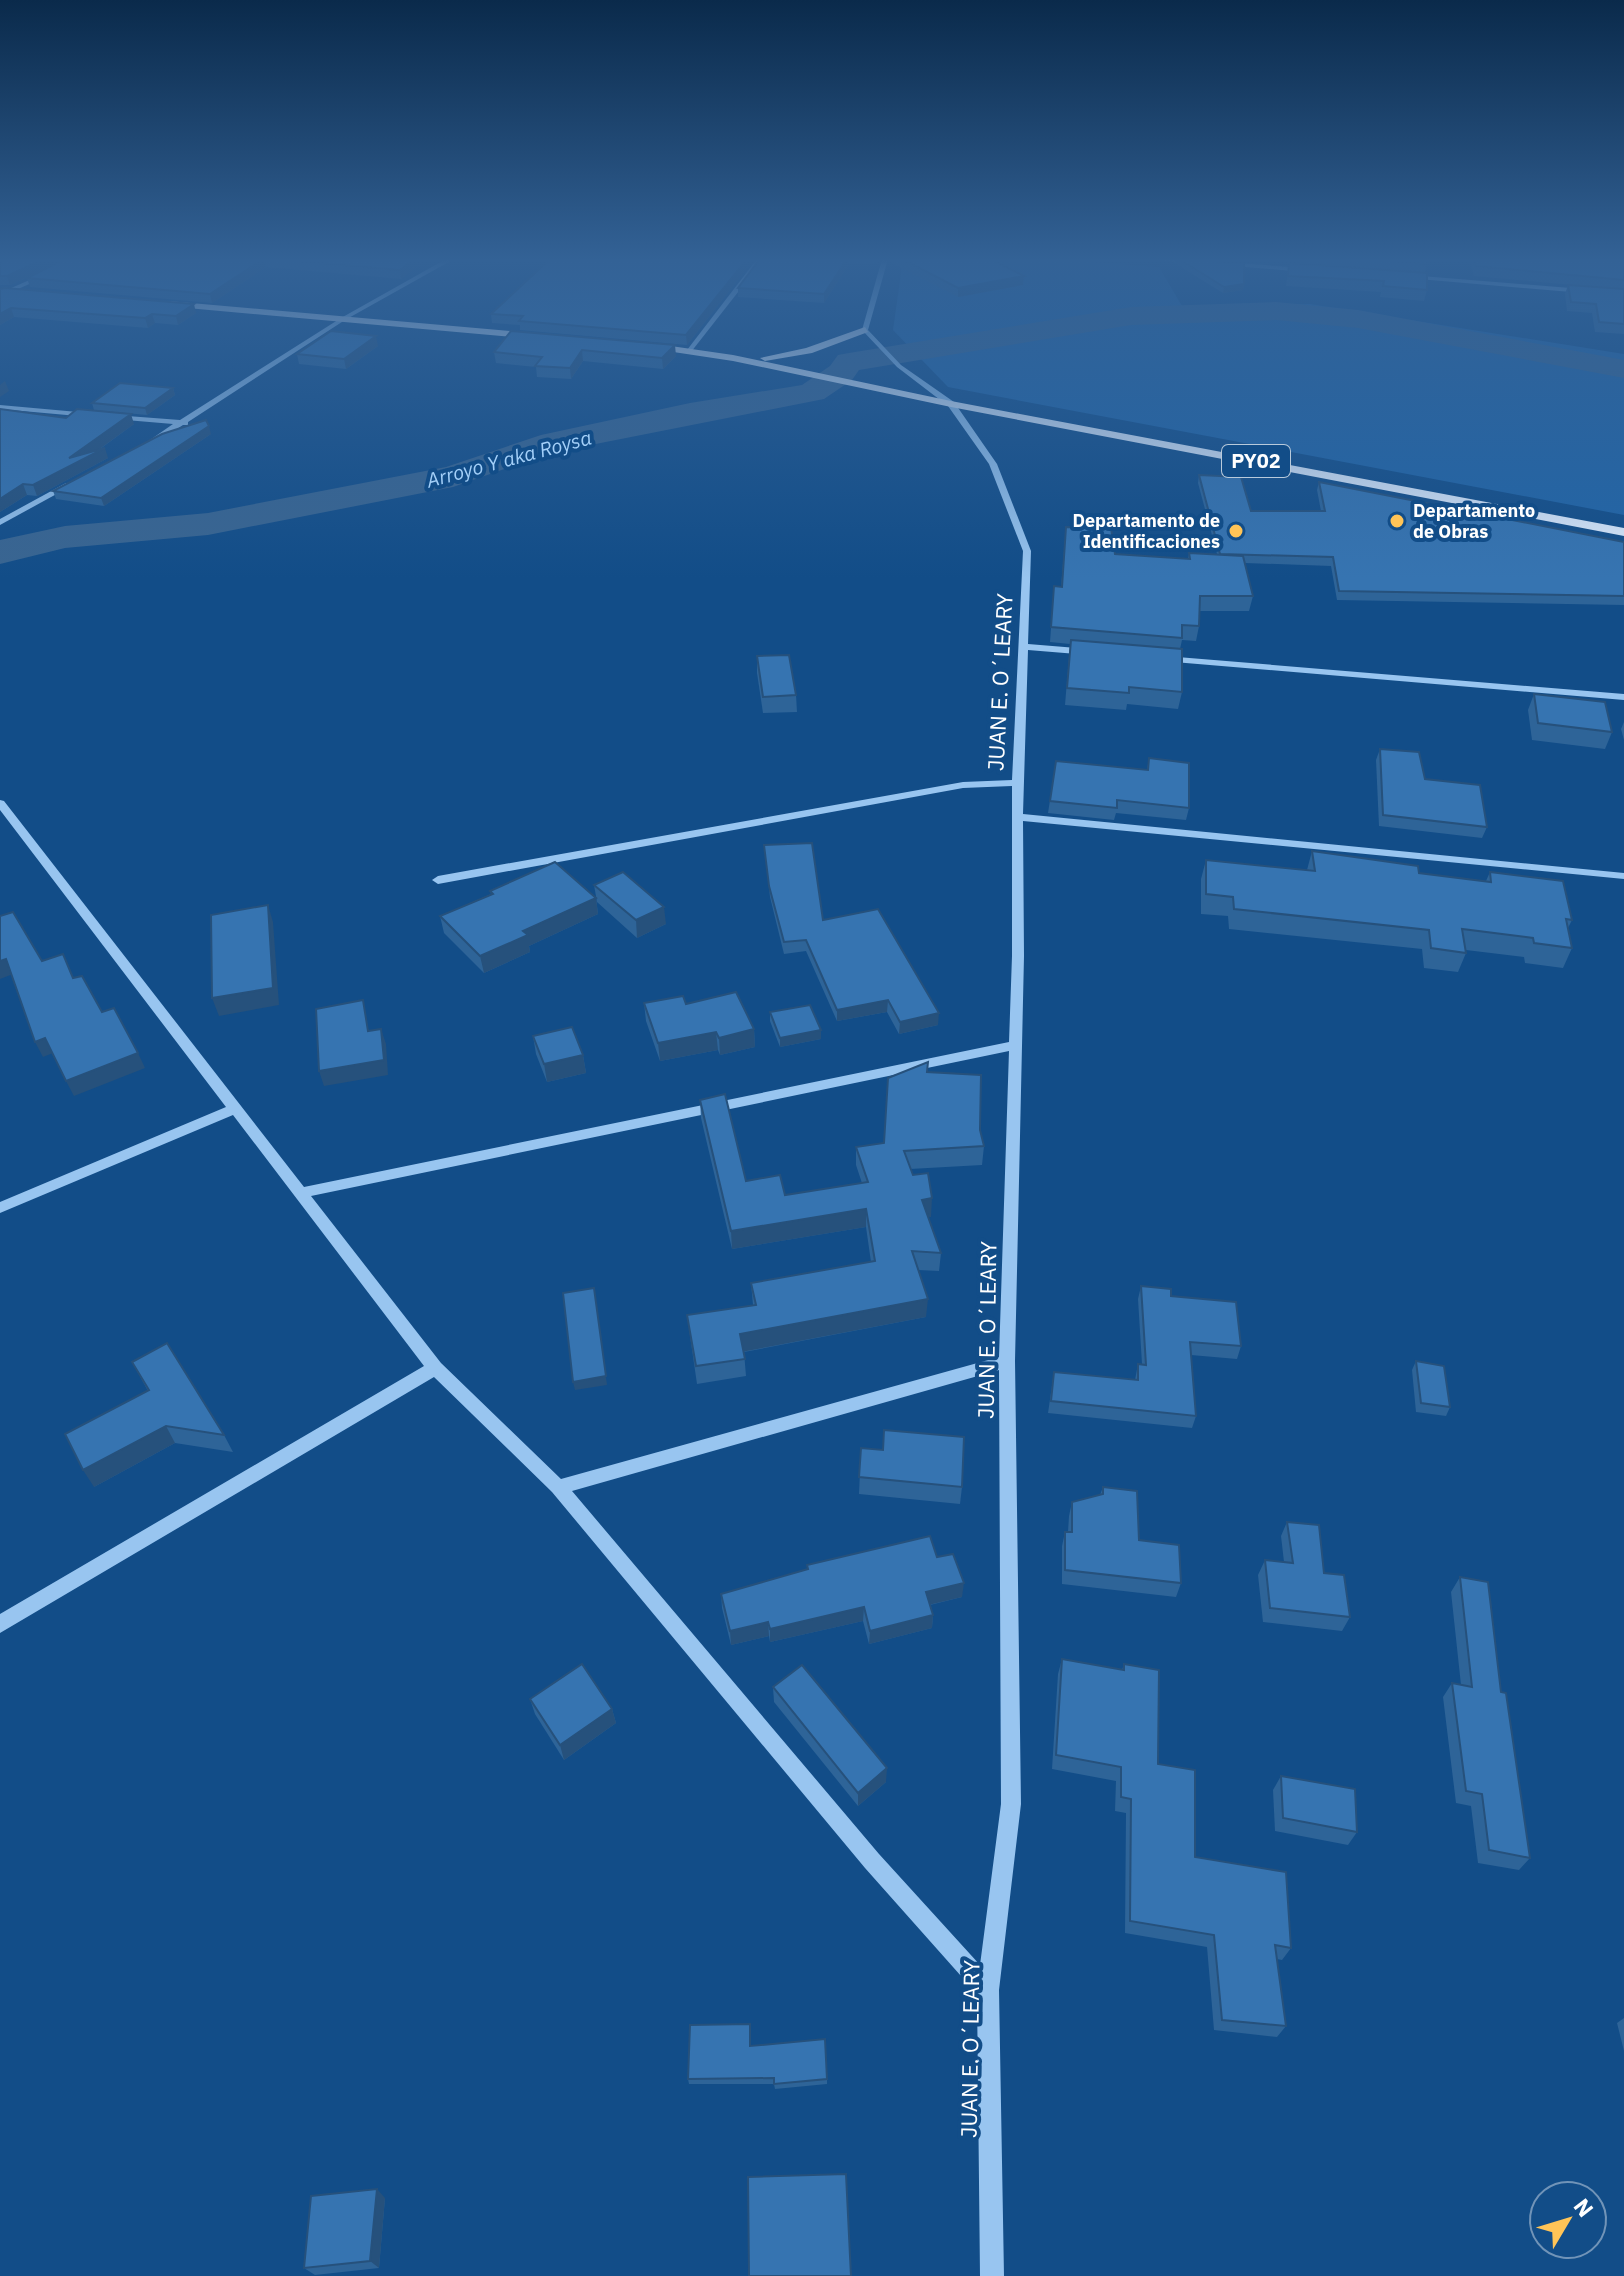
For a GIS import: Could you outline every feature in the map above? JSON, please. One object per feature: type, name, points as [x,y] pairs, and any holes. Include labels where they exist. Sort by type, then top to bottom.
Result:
[{"type":"main road","name":"PY02","points":[[767,365],[951,404],[1624,532]]},
{"type":"street","points":[[146,444],[185,423],[273,365]]},
{"type":"street","name":"JUAN E. O´LEARY","points":[[898,365],[951,404],[993,464],[1027,551],[1017,783],[1019,817],[1007,1361],[1011,1804],[988,1990],[992,2276]]},
{"type":"street","points":[[0,407],[93,415]]},
{"type":"street","points":[[108,416],[185,423]]},
{"type":"street","points":[[0,522],[79,480]]},
{"type":"street","points":[[1025,647],[1104,654]]},
{"type":"street","points":[[1151,658],[1624,697]]},
{"type":"street","points":[[438,880],[963,785],[1017,783]]},
{"type":"street","points":[[0,803],[435,1368],[558,1487],[872,1861],[988,1990]]},
{"type":"street","points":[[1019,817],[1624,876]]},
{"type":"street","points":[[300,1193],[1014,1045]]},
{"type":"street","points":[[0,1208],[236,1108]]},
{"type":"street","points":[[558,1487],[1007,1361]]},
{"type":"street","points":[[0,1624],[435,1368]]},
{"type":"shaded area","points":[[927,365],[1624,365],[1624,515],[948,387]]},
{"type":"building","points":[[536,365],[572,365],[570,368]]},
{"type":"building","points":[[120,383],[173,388],[145,408],[92,403]]},
{"type":"building","points":[[0,409],[66,418],[77,409],[131,414],[69,458],[105,448],[33,485],[23,484],[0,499]]},
{"type":"building","points":[[206,420],[209,426],[101,498],[53,491],[162,434]]},
{"type":"building","name":"Departamento de Obras","points":[[1199,475],[1241,477],[1251,511],[1325,511],[1319,482],[1624,542],[1624,596],[1339,591],[1333,557],[1220,554]]},
{"type":"building","points":[[1066,527],[1111,528],[1115,554],[1190,559],[1189,553],[1243,556],[1253,596],[1200,596],[1199,626],[1182,625],[1182,638],[1051,627],[1054,586],[1062,587]]},
{"type":"building","points":[[1071,640],[1182,649],[1182,692],[1129,687],[1129,693],[1067,688]]},
{"type":"building","points":[[789,655],[796,695],[763,697],[757,656]]},
{"type":"building","points":[[1534,694],[1605,702],[1612,732],[1538,723]]},
{"type":"building","points":[[1380,749],[1419,752],[1425,779],[1480,785],[1487,827],[1383,815]]},
{"type":"building","points":[[1149,758],[1189,763],[1189,808],[1117,800],[1117,808],[1050,801],[1056,761],[1148,770]]},
{"type":"building","points":[[812,843],[823,920],[878,909],[939,1013],[900,1022],[888,1000],[837,1010],[806,940],[784,942],[769,886],[764,845]]},
{"type":"building","points":[[1312,851],[1418,866],[1419,873],[1491,882],[1490,872],[1563,881],[1572,920],[1566,919],[1572,948],[1534,943],[1533,938],[1462,929],[1466,953],[1431,948],[1429,930],[1234,909],[1233,897],[1206,894],[1206,860],[1315,871]]},
{"type":"building","points":[[555,862],[596,898],[523,931],[528,935],[480,956],[440,916],[493,894],[490,891]]},
{"type":"building","points":[[623,872],[664,907],[636,920],[594,885]]},
{"type":"building","points":[[268,905],[273,988],[212,998],[211,915]]},
{"type":"building","points":[[13,912],[42,961],[63,954],[73,978],[82,976],[102,1012],[114,1008],[138,1053],[66,1081],[45,1038],[35,1042],[6,959],[0,961],[0,916]]},
{"type":"building","points":[[736,992],[754,1029],[719,1038],[716,1032],[658,1043],[644,1003],[683,996],[686,1004]]},
{"type":"building","points":[[363,1000],[368,1031],[381,1029],[384,1060],[319,1071],[316,1009]]},
{"type":"building","points":[[810,1005],[821,1030],[780,1038],[770,1012]]},
{"type":"building","points":[[572,1027],[583,1055],[544,1064],[533,1036]]},
{"type":"building","points":[[928,1062],[927,1072],[981,1075],[980,1130],[984,1146],[904,1151],[913,1175],[928,1173],[932,1198],[922,1200],[941,1253],[912,1251],[928,1299],[740,1334],[745,1359],[696,1366],[687,1315],[756,1305],[751,1283],[875,1261],[866,1209],[731,1231],[700,1100],[725,1094],[746,1181],[780,1175],[785,1195],[868,1182],[856,1147],[884,1143],[888,1078]]},
{"type":"building","points":[[1141,1286],[1171,1289],[1171,1296],[1236,1302],[1241,1346],[1190,1342],[1196,1416],[1051,1401],[1054,1372],[1138,1380],[1138,1364],[1146,1365]]},
{"type":"building","points":[[594,1288],[606,1376],[573,1382],[563,1293]]},
{"type":"building","points":[[167,1343],[224,1435],[166,1426],[83,1470],[65,1434],[149,1390],[132,1362]]},
{"type":"building","points":[[1416,1361],[1444,1366],[1450,1407],[1421,1403]]},
{"type":"building","points":[[884,1430],[964,1437],[962,1487],[859,1477],[861,1448],[883,1450]]},
{"type":"building","points":[[1103,1487],[1137,1491],[1139,1540],[1179,1545],[1181,1583],[1065,1570],[1065,1532],[1072,1532],[1072,1502],[1103,1494]]},
{"type":"building","points":[[1287,1522],[1319,1525],[1324,1573],[1344,1575],[1350,1617],[1270,1608],[1265,1560],[1293,1563]]},
{"type":"building","points":[[930,1536],[937,1557],[953,1554],[964,1583],[926,1592],[933,1615],[870,1631],[864,1607],[770,1629],[768,1622],[730,1631],[721,1594],[808,1569],[807,1565]]},
{"type":"building","points":[[1460,1577],[1488,1582],[1501,1692],[1506,1693],[1530,1858],[1489,1850],[1482,1794],[1466,1791],[1452,1683],[1472,1687]]},
{"type":"building","points":[[1062,1659],[1124,1670],[1124,1664],[1159,1670],[1158,1764],[1195,1770],[1195,1857],[1286,1872],[1291,1948],[1275,1945],[1286,2026],[1222,2020],[1214,1935],[1130,1921],[1131,1799],[1121,1797],[1121,1767],[1056,1755]]},
{"type":"building","points":[[582,1664],[612,1709],[560,1745],[530,1699]]},
{"type":"building","points":[[802,1665],[887,1768],[858,1793],[773,1687]]},
{"type":"building","points":[[1281,1776],[1355,1789],[1357,1832],[1283,1818]]},
{"type":"building","points":[[750,2024],[750,2046],[825,2039],[827,2079],[774,2084],[774,2078],[688,2079],[690,2025]]},
{"type":"building","points":[[846,2174],[851,2276],[749,2276],[748,2177]]},
{"type":"building","points":[[377,2189],[370,2261],[304,2268],[311,2196]]},
{"type":"waterway","name":"Arroyo Y aka Roysa","points":[[0,552],[65,537],[208,524],[453,476],[541,445],[690,413],[772,402],[813,392],[841,373],[847,365]]},
{"type":"waterway","name":"Arroyo Y aka Roysa","points":[[1604,365],[1624,369]]},
{"type":"place","name":"Departamento de Obras","points":[[1397,521]]},
{"type":"place","name":"Departamento de Identificaciones","points":[[1236,531]]}]
